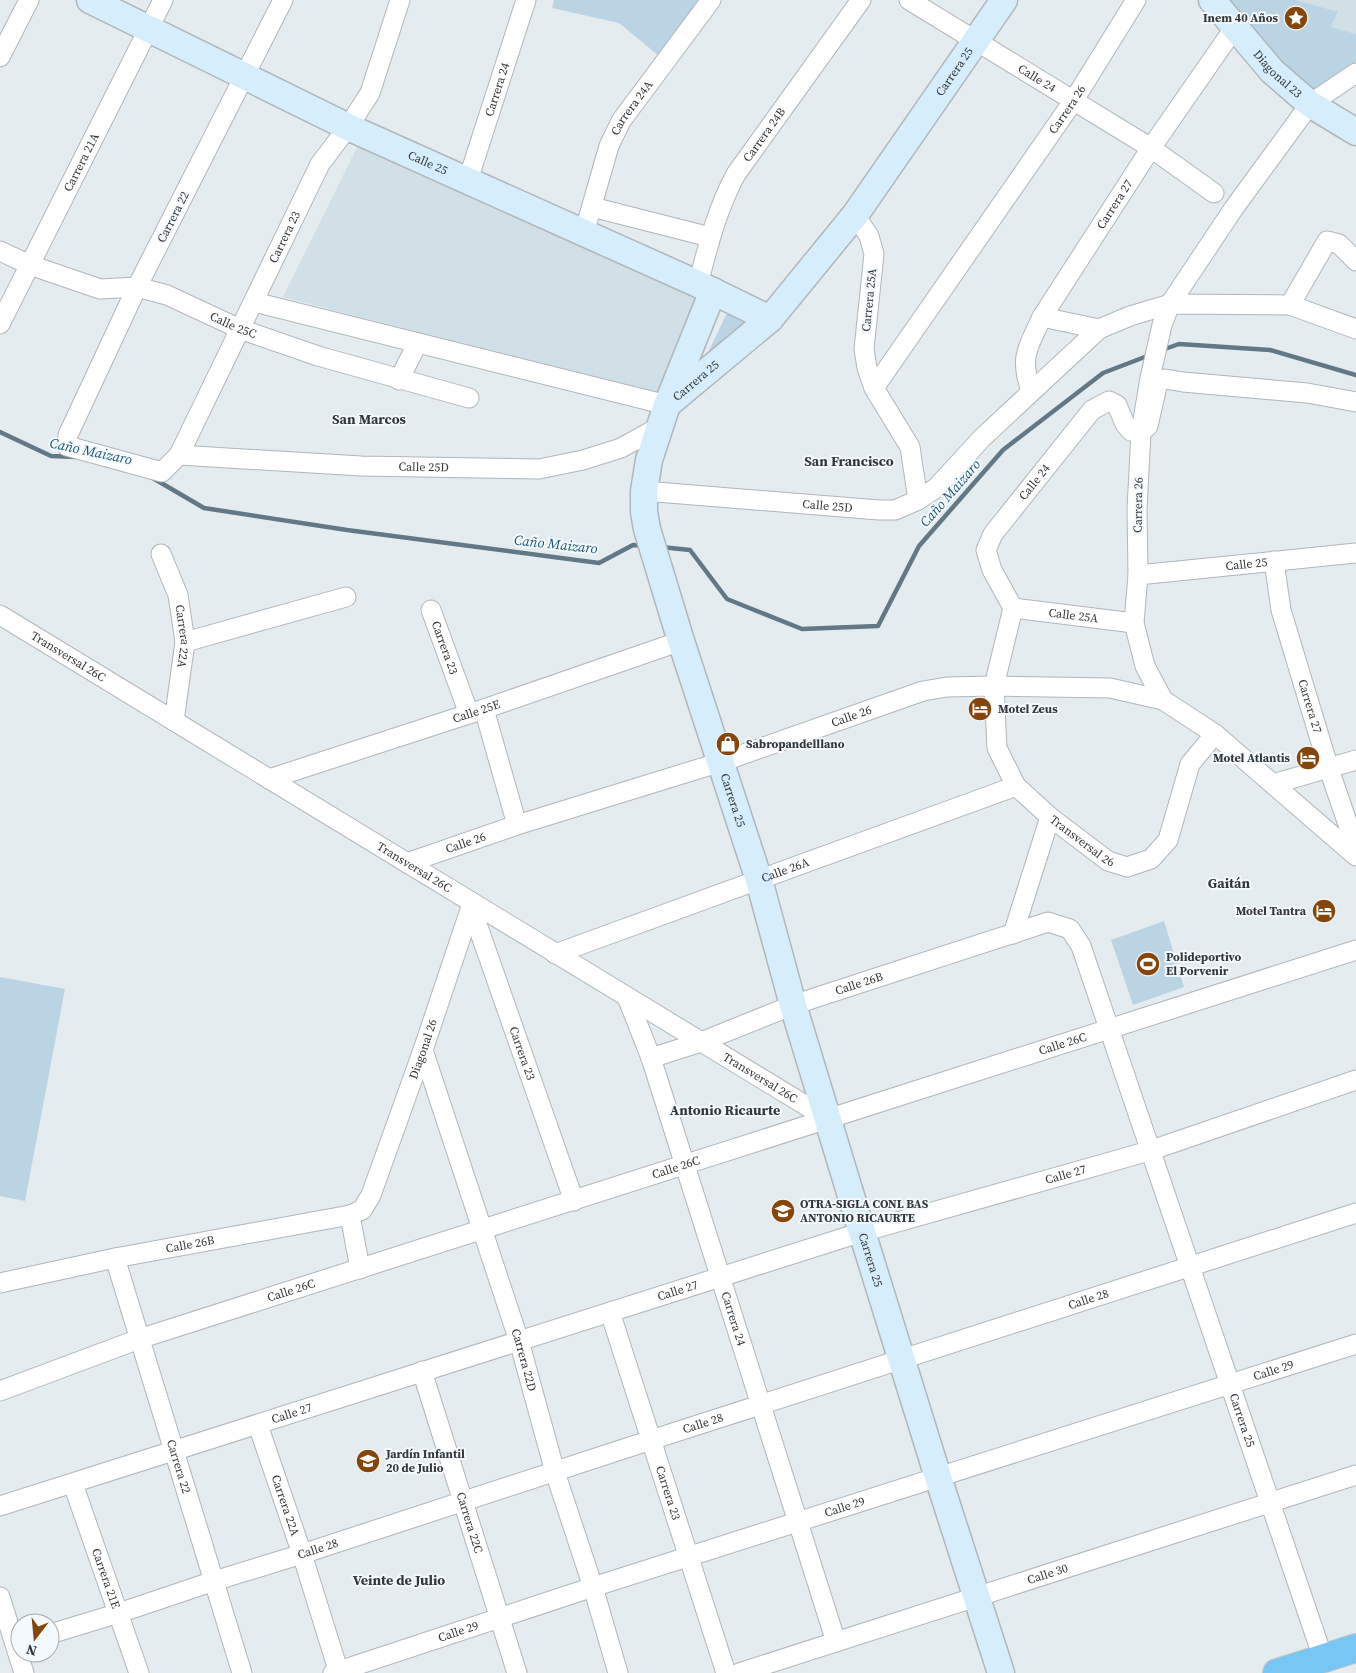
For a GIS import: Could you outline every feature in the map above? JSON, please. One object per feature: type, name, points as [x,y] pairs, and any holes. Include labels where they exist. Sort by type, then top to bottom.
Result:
[{"type":"highway","points":[[1277,1673],[1356,1648]]},
{"type":"street","points":[[0,57],[29,0]]},
{"type":"street","name":"Calle 25","points":[[90,0],[348,127],[706,287],[770,319]]},
{"type":"street","name":"Carrera 21A","points":[[0,324],[163,0]]},
{"type":"street","name":"Carrera 22","points":[[162,472],[67,446],[68,435],[137,287],[283,0]]},
{"type":"street","name":"Carrera 23","points":[[162,472],[179,455],[320,164],[370,94],[400,0]]},
{"type":"street","name":"Carrera 24","points":[[468,180],[526,0]]},
{"type":"street","name":"Carrera 24A","points":[[584,233],[610,146],[621,121],[711,0]]},
{"type":"street","name":"Carrera 24B","points":[[663,416],[706,287],[710,237],[720,205],[736,174],[861,0]]},
{"type":"street","name":"Calle 24","points":[[909,0],[1151,148],[1214,193]]},
{"type":"street","name":"Carrera 25","points":[[1001,1673],[862,1232],[794,1005],[759,880],[681,641],[649,536],[644,512],[644,490],[649,460],[663,416],[770,319],[855,215],[1004,0]]},
{"type":"street","name":"Carrera 26","points":[[874,388],[1074,100],[1136,0]]},
{"type":"street","name":"Diagonal 23","points":[[1212,0],[1272,71],[1310,104],[1356,132]]},
{"type":"street","name":"Carrera 27","points":[[1031,391],[1025,375],[1025,357],[1030,340],[1042,317],[1151,148],[1234,27]]},
{"type":"street","name":"Carrera 26","points":[[1356,73],[1310,104],[1234,208],[1170,304],[1162,325],[1150,378],[1141,432],[1137,509],[1138,575],[1134,622],[1145,666],[1163,700],[1215,734],[1356,856]]},
{"type":"street","points":[[592,207],[710,237]]},
{"type":"street","name":"Carrera 25A","points":[[855,215],[868,236],[874,254],[864,349],[867,368],[874,388]]},
{"type":"street","points":[[1290,305],[1327,241],[1339,244],[1356,261]]},
{"type":"street","name":"Calle 25C","points":[[0,251],[30,265],[100,289],[137,287],[167,295],[240,329],[318,356],[469,398]]},
{"type":"street","points":[[254,302],[417,344],[663,416]]},
{"type":"street","points":[[874,388],[910,447],[918,500],[936,488],[982,438],[1099,329],[1148,309],[1170,304],[1290,305],[1356,329]]},
{"type":"street","points":[[1042,317],[1099,329]]},
{"type":"street","points":[[399,380],[417,344]]},
{"type":"street","points":[[1141,432],[1148,426],[1150,421],[1158,382],[1165,378],[1183,382],[1307,393],[1355,405]]},
{"type":"street","name":"Calle 24","points":[[1013,608],[992,570],[986,550],[993,534],[1092,410],[1109,401],[1117,404],[1125,424],[1131,431],[1141,432]]},
{"type":"street","name":"Calle 25D","points":[[179,455],[361,466],[539,469],[583,460],[621,448],[663,416]]},
{"type":"street","name":"Calle 25D","points":[[644,490],[879,510],[895,510],[918,500]]},
{"type":"street","name":"Calle 25","points":[[1138,575],[1356,553]]},
{"type":"street","name":"Carrera 22A","points":[[161,554],[178,595],[185,642],[174,721]]},
{"type":"street","name":"Carrera 27","points":[[1274,561],[1281,610],[1329,769],[1356,848]]},
{"type":"street","points":[[185,642],[346,597]]},
{"type":"street","points":[[994,686],[1013,608]]},
{"type":"street","name":"Calle 25A","points":[[1013,608],[1134,622]]},
{"type":"street","name":"Carrera 23","points":[[431,610],[476,712],[517,825]]},
{"type":"street","name":"Transversal 26C","points":[[0,615],[471,904],[828,1119]]},
{"type":"street","name":"Calle 25E","points":[[269,779],[476,712],[681,641]]},
{"type":"street","name":"Calle 26","points":[[407,863],[517,825],[721,762],[923,691],[947,687],[994,686],[1110,688],[1163,700]]},
{"type":"street","name":"Transversal 26","points":[[994,686],[997,748],[1016,786],[1050,817],[1108,861],[1128,867],[1151,859],[1168,840],[1190,764],[1215,734]]},
{"type":"street","points":[[1273,784],[1356,760]]},
{"type":"street","name":"Calle 26A","points":[[555,954],[1016,786]]},
{"type":"street","points":[[1013,934],[1050,817]]},
{"type":"street","name":"Carrera 23","points":[[471,904],[574,1200]]},
{"type":"street","name":"Diagonal 26","points":[[371,1195],[423,1050],[471,904]]},
{"type":"street","name":"Calle 26B","points":[[651,1058],[701,1042],[794,1005],[1048,922],[1070,929]]},
{"type":"street","name":"Carrera 25","points":[[1070,929],[1081,946],[1149,1151],[1323,1658]]},
{"type":"street","name":"Calle 26C","points":[[0,1391],[139,1339],[1356,950]]},
{"type":"street","name":"Carrera 24","points":[[627,997],[651,1058],[836,1642]]},
{"type":"street","name":"Carrera 22D","points":[[423,1050],[519,1340],[555,1472],[593,1587],[618,1673]]},
{"type":"street","name":"Calle 27","points":[[0,1506],[862,1232],[1149,1151],[1356,1080]]},
{"type":"street","name":"Calle 26B","points":[[0,1283],[115,1258],[350,1215],[362,1210],[371,1195]]},
{"type":"street","name":"Calle 28","points":[[60,1631],[1356,1213]]},
{"type":"street","points":[[350,1215],[360,1269]]},
{"type":"street","name":"Carrera 22","points":[[115,1258],[242,1673]]},
{"type":"street","name":"Carrera 23","points":[[610,1312],[726,1673]]},
{"type":"street","name":"Calle 29","points":[[337,1673],[593,1587],[1356,1344]]},
{"type":"street","name":"Carrera 22C","points":[[422,1371],[517,1673]]},
{"type":"street","name":"Carrera 22A","points":[[258,1425],[302,1554],[337,1673]]},
{"type":"street","name":"Calle 30","points":[[739,1673],[1356,1475]]},
{"type":"street","name":"Carrera 21E","points":[[73,1484],[139,1673]]},
{"type":"street","points":[[0,1597],[10,1638]]},
{"type":"shaded area","points":[[554,0],[698,0],[659,56],[619,23],[552,8]]},
{"type":"shaded area","points":[[1220,0],[1296,0],[1338,12],[1331,27],[1356,34],[1356,62],[1315,93],[1280,66]]},
{"type":"shaded area","points":[[1296,0],[1356,0],[1356,34],[1331,27],[1338,13]]},
{"type":"shaded area","points":[[360,141],[705,299],[663,397],[283,297]]},
{"type":"shaded area","points":[[730,307],[760,321],[696,377]]},
{"type":"shaded area","name":"Polideportivo El Porvenir","points":[[1164,921],[1184,987],[1133,1005],[1111,940]]},
{"type":"shaded area","points":[[0,977],[65,989],[25,1201],[0,1196]]},
{"type":"waterway","name":"Caño Maizaro","points":[[1162,350],[1179,344],[1270,350],[1356,375]]},
{"type":"waterway","name":"Caño Maizaro","points":[[661,547],[690,550],[727,599],[802,629],[878,626],[919,546],[1003,450],[1103,373],[1150,355]]},
{"type":"waterway","name":"Caño Maizaro","points":[[0,432],[51,456],[76,457]]},
{"type":"waterway","name":"Caño Maizaro","points":[[151,477],[204,508],[347,530],[599,563],[633,545],[643,546]]},
{"type":"place","name":"Inem 40 Años","points":[[1296,18]]},
{"type":"place","name":"Motel Zeus","points":[[980,709]]},
{"type":"place","name":"Sabropandelllano","points":[[728,744]]},
{"type":"place","name":"Motel Atlantis","points":[[1308,758]]},
{"type":"place","name":"Motel Tantra","points":[[1324,911]]},
{"type":"place","name":"Polideportivo El Porvenir","points":[[1148,964]]},
{"type":"place","name":"OTRA-SIGLA CONL BAS ANTONIO RICAURTE","points":[[783,1211]]},
{"type":"place","name":"Jardín Infantil 20 de Julio","points":[[368,1461]]},
{"type":"district","name":"San Marcos","points":[[369,419]]},
{"type":"district","name":"San Francisco","points":[[849,461]]},
{"type":"district","name":"Gaitán","points":[[1229,883]]},
{"type":"district","name":"Antonio Ricaurte","points":[[725,1110]]},
{"type":"district","name":"Veinte de Julio","points":[[399,1580]]}]
